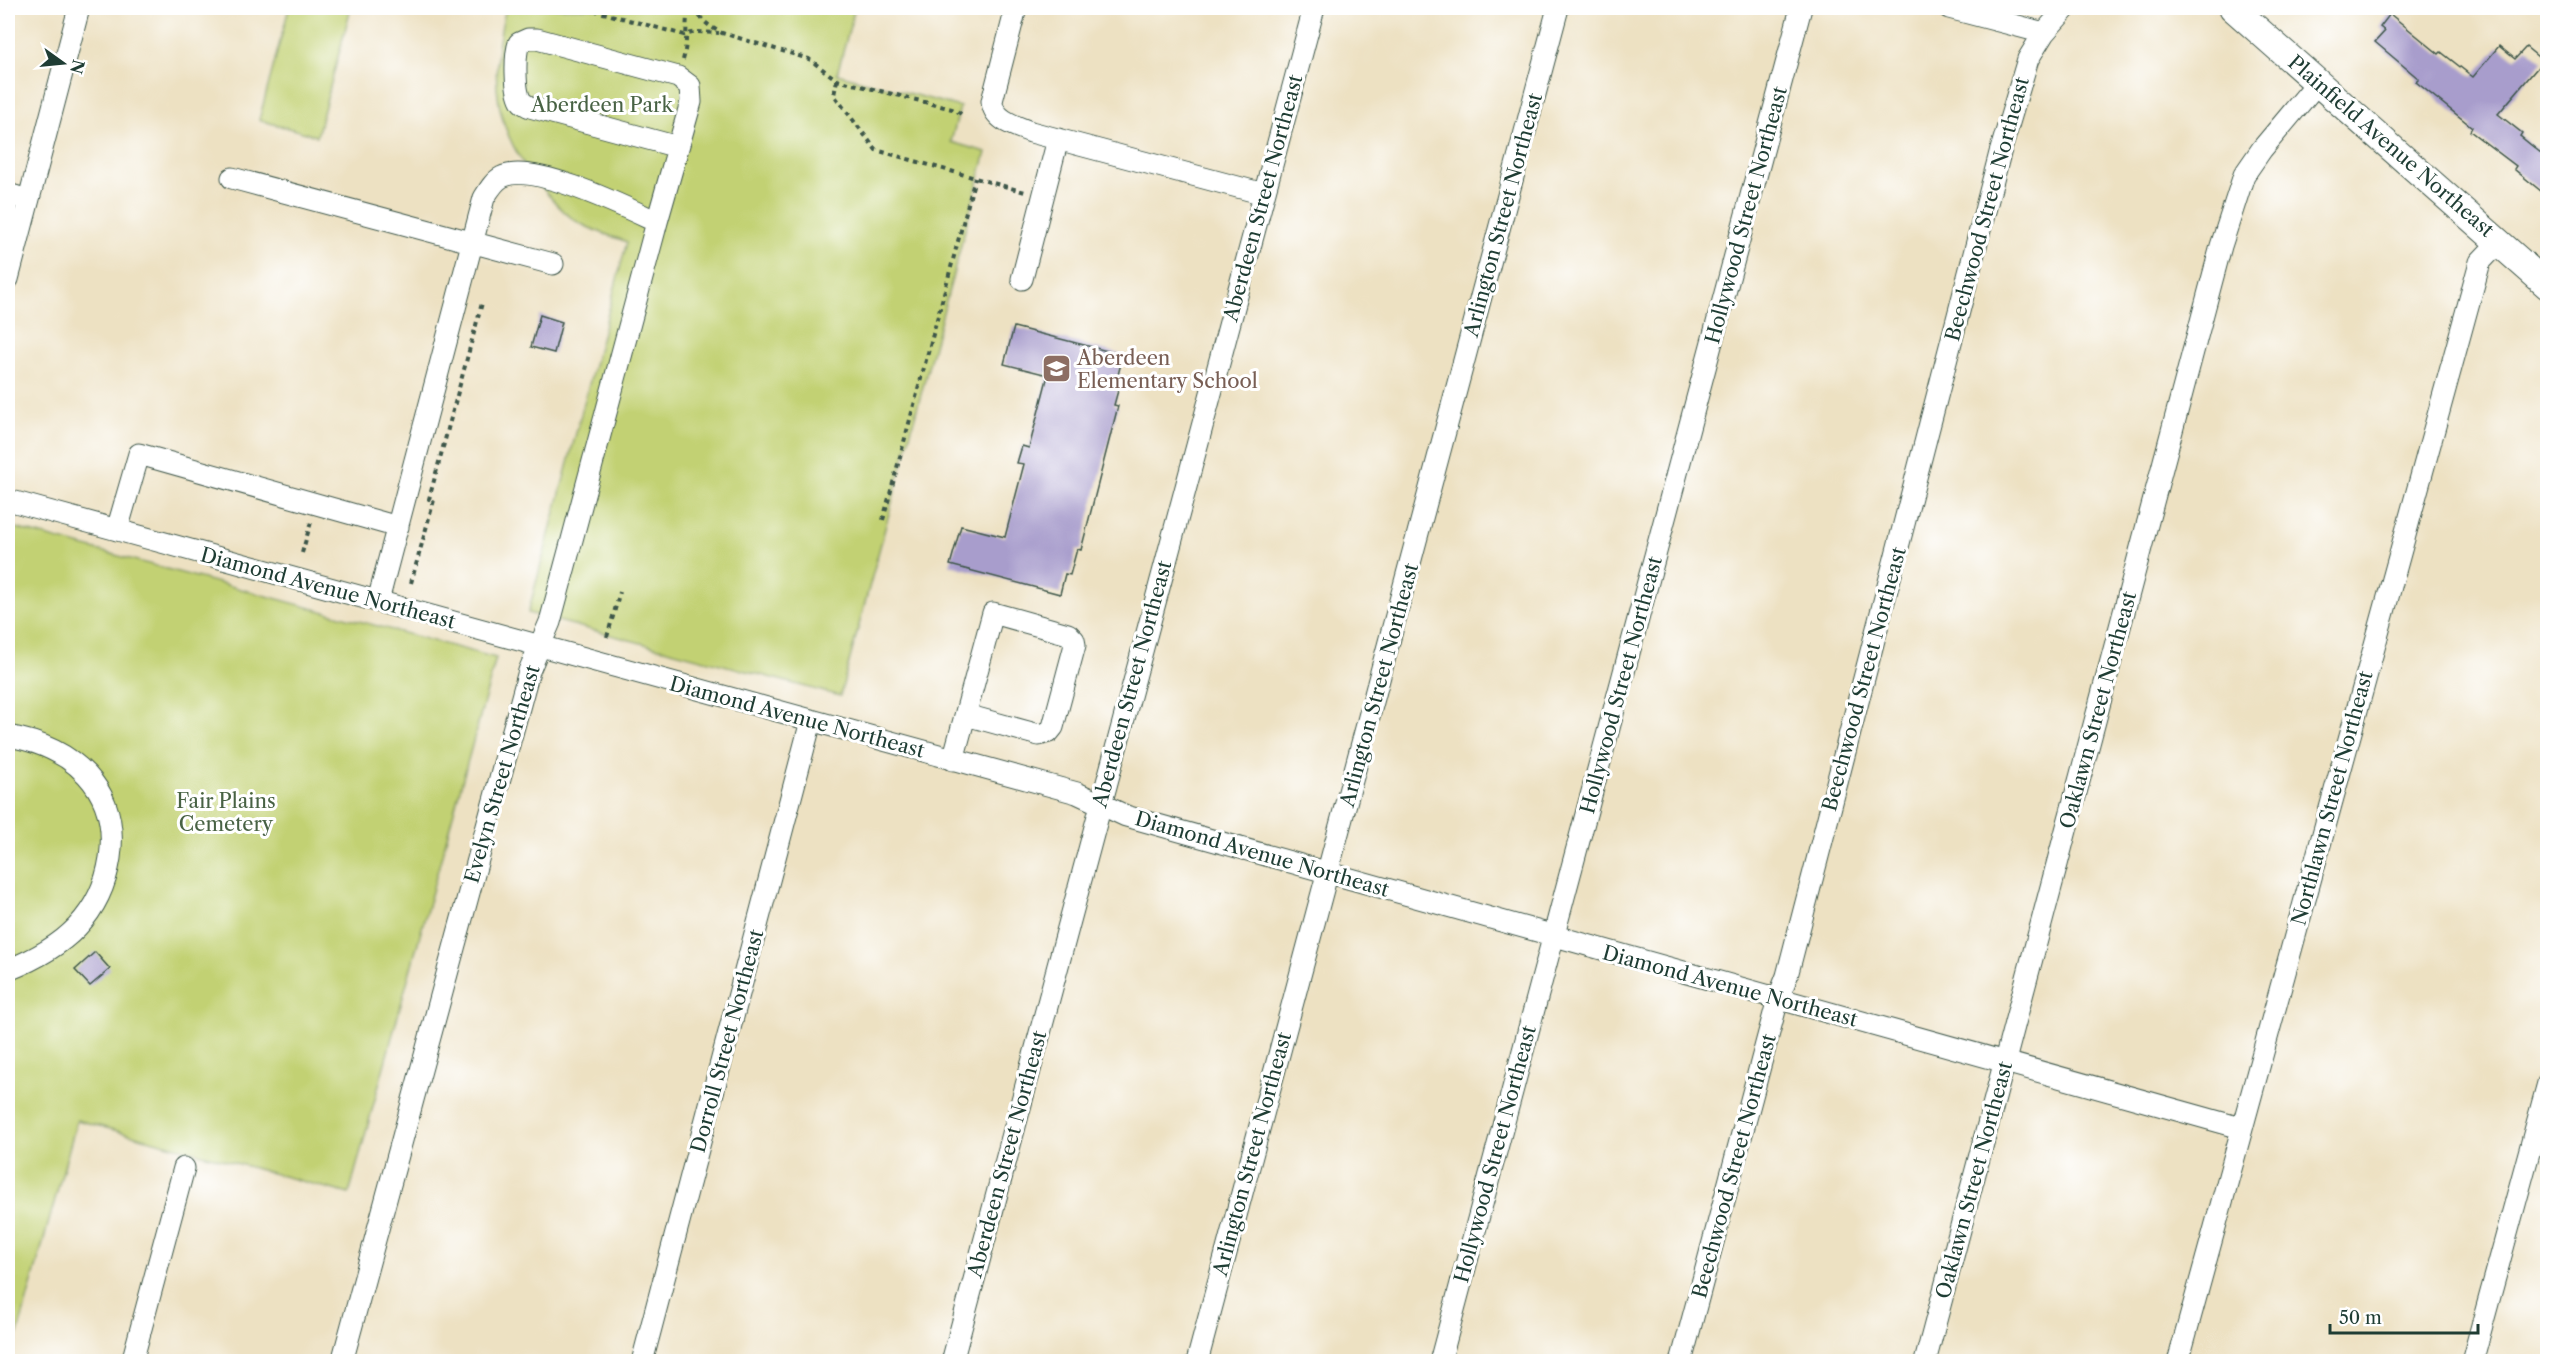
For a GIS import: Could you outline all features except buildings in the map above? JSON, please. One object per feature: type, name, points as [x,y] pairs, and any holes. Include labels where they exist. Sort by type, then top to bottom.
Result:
[{"type":"main road","name":"Plainfield Avenue Northeast","points":[[2233,8],[2547,286]]},
{"type":"street","points":[[8,279],[18,197],[79,8]]},
{"type":"street","points":[[1016,8],[992,100],[994,111],[1005,121],[1058,139],[1264,194]]},
{"type":"street","name":"Aberdeen Street Northeast","points":[[952,1362],[1314,8]]},
{"type":"street","name":"Arlington Street Northeast","points":[[1197,1362],[1558,8]]},
{"type":"street","name":"Hollywood Street Northeast","points":[[1440,1362],[1801,8]]},
{"type":"street","points":[[1949,8],[2004,15],[2043,33]]},
{"type":"street","name":"Beechwood Street Northeast","points":[[1681,1362],[1778,999],[1787,976],[2000,153],[2028,59],[2043,33],[2066,8]]},
{"type":"street","points":[[678,77],[537,39],[528,39],[519,43],[516,52],[518,93],[522,102],[530,107],[678,147]]},
{"type":"street","name":"Evelyn Street Northeast","points":[[342,1362],[529,670],[550,622],[692,94],[690,86],[678,77]]},
{"type":"street","name":"Oaklawn Street Northeast","points":[[1925,1362],[2221,246],[2244,175],[2262,149],[2318,82]]},
{"type":"street","points":[[1022,279],[1058,139]]},
{"type":"street","points":[[378,601],[484,198],[491,186],[502,177],[515,173],[529,175],[593,192],[657,222]]},
{"type":"street","points":[[232,178],[553,264]]},
{"type":"street","name":"Northlawn Street Northeast","points":[[2178,1362],[2480,262],[2499,242]]},
{"type":"street","points":[[117,530],[139,454],[398,527]]},
{"type":"street","name":"Diamond Avenue Northeast","points":[[8,500],[1077,793],[1126,816],[2241,1128]]},
{"type":"street","points":[[953,760],[993,613],[1072,637],[1075,645],[1053,727],[1049,732],[1039,735],[966,715]]},
{"type":"street","name":"Dorroll Street Northeast","points":[[642,1362],[811,721]]},
{"type":"street","points":[[8,736],[57,752],[80,768],[96,784],[112,826],[112,843],[107,878],[101,894],[79,926],[53,947],[8,970]]},
{"type":"street","points":[[2472,1362],[2547,1083]]},
{"type":"street","points":[[132,1362],[184,1168]]},
{"type":"path","points":[[585,8],[684,35],[696,32],[722,33]]},
{"type":"path","points":[[678,77],[687,42],[684,35],[688,8]]},
{"type":"path","points":[[695,8],[699,17],[710,27],[722,33],[809,59],[837,80],[956,110],[962,115]]},
{"type":"path","points":[[837,80],[834,95],[876,150],[1043,198]]},
{"type":"path","points":[[883,520],[975,178]]},
{"type":"path","points":[[411,583],[434,500],[429,499],[482,303]]},
{"type":"path","points":[[303,553],[316,503]]},
{"type":"path","points":[[607,638],[620,592]]},
{"type":"green space","points":[[289,8],[351,8],[317,136],[259,120]]},
{"type":"green space","name":"Aberdeen Park","points":[[506,8],[855,8],[837,74],[960,107],[951,142],[986,152],[840,696],[528,613],[627,242],[588,228],[566,213],[524,165],[512,144],[504,123],[496,79],[500,33]]},
{"type":"green space","name":"Fair Plains Cemetery","points":[[8,526],[496,658],[349,1194],[77,1120],[10,1362],[8,1361]]},
{"type":"place","name":"Aberdeen Elementary School","points":[[1056,369]]}]
